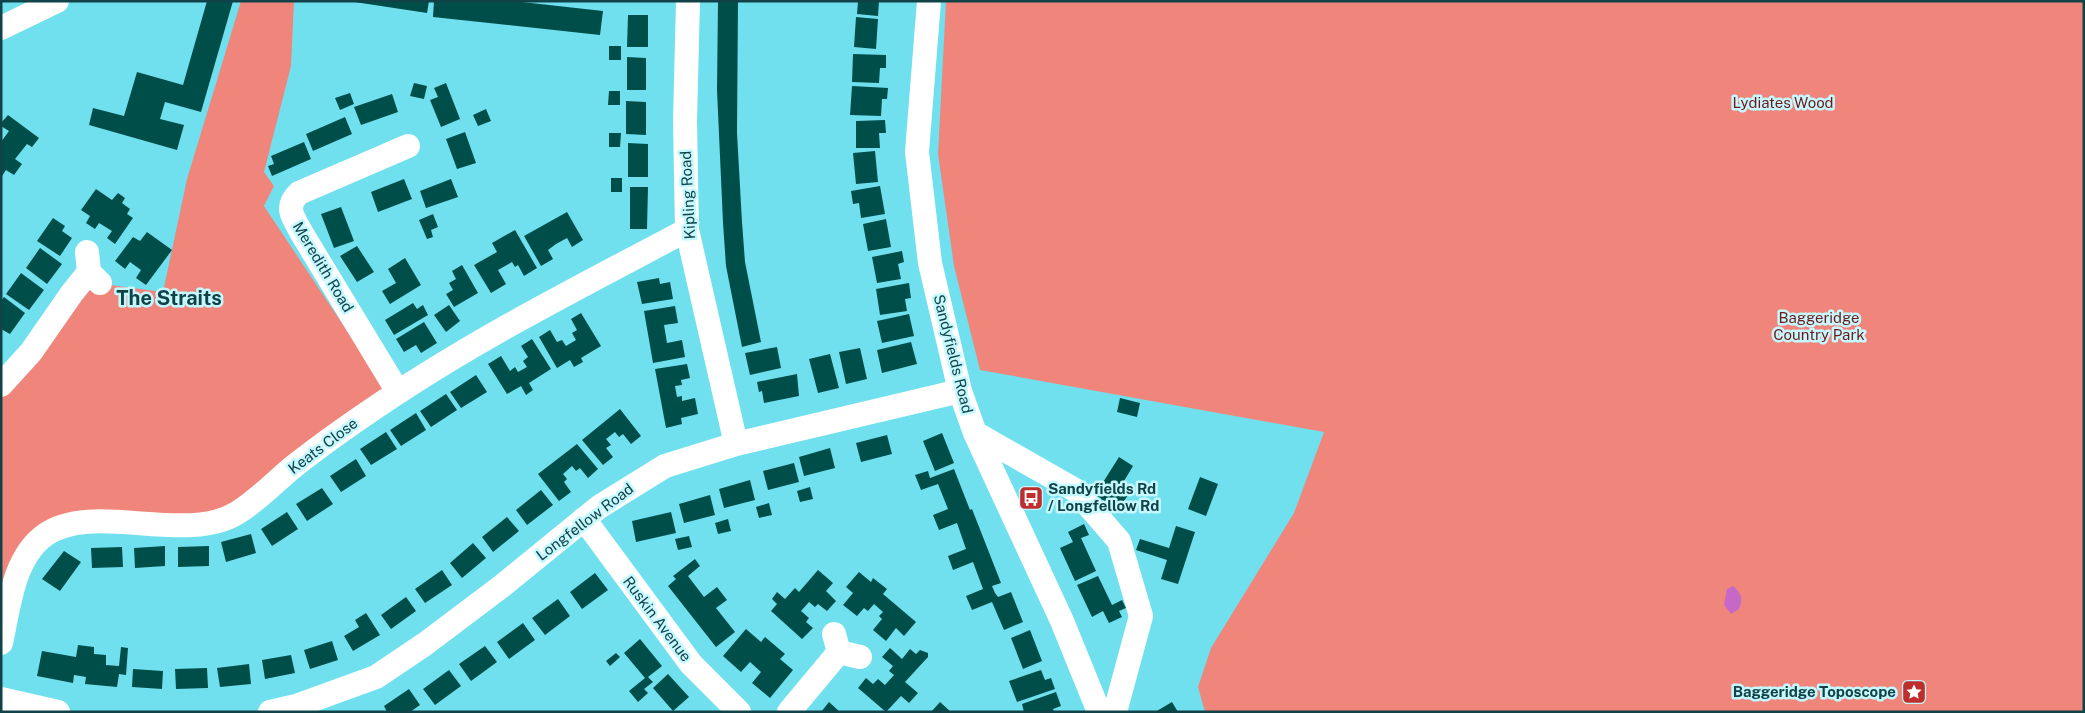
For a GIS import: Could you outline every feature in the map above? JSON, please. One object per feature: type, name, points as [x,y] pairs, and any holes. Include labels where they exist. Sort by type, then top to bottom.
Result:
[{"type":"street","points":[[2,25],[57,1]]},
{"type":"street","name":"Kipling Road","points":[[688,1],[685,121],[687,230],[736,444]]},
{"type":"street","name":"Sandyfields Road","points":[[929,1],[917,152],[930,262],[960,391],[975,433],[1062,621],[1099,712]]},
{"type":"street","name":"Meredith Road","points":[[398,392],[301,232],[290,209],[292,200],[298,193],[411,145]]},
{"type":"street","name":"Keats Close","points":[[1,643],[16,577],[32,548],[48,533],[68,525],[97,522],[200,525],[220,521],[237,514],[295,466],[398,392],[506,326],[687,230]]},
{"type":"street","points":[[1,384],[31,352],[72,293],[92,269]]},
{"type":"street","name":"Longfellow Road","points":[[270,712],[296,706],[376,676],[432,638],[502,586],[584,519],[665,466],[736,444],[960,391]]},
{"type":"street","points":[[975,433],[1075,490],[1119,542],[1141,616],[1114,712]]},
{"type":"street","name":"Ruskin Avenue","points":[[584,519],[691,664],[739,712]]},
{"type":"street","points":[[789,712],[845,648]]},
{"type":"street","points":[[1,699],[58,712]]},
{"type":"green space","points":[[241,1],[294,1],[291,66],[264,172],[274,186],[264,206],[387,391],[233,511],[59,521],[1,615],[1,395],[82,290],[110,285],[163,292],[187,179]]},
{"type":"green space","points":[[946,1],[2084,1],[2084,712],[1205,712],[1198,687],[1211,648],[1294,513],[1324,432],[980,370],[954,266],[938,154]]},
{"type":"shaded area","points":[[1733,586],[1740,594],[1741,602],[1739,609],[1731,614],[1724,605],[1727,589]]},
{"type":"building","points":[[207,1],[233,1],[201,112],[165,102],[160,119],[184,125],[177,150],[89,125],[93,108],[124,116],[137,72],[183,85]]},
{"type":"building","points":[[348,1],[429,1],[427,13]]},
{"type":"building","points":[[434,1],[513,1],[603,11],[600,35],[433,17]]},
{"type":"building","points":[[718,1],[738,1],[737,133],[742,222],[745,262],[761,342],[742,347],[726,266],[723,223],[717,90]]},
{"type":"building","points":[[858,1],[879,1],[878,16],[857,14]]},
{"type":"building","points":[[628,15],[648,15],[648,47],[627,47]]},
{"type":"building","points":[[856,17],[878,19],[876,49],[854,47]]},
{"type":"building","points":[[609,46],[621,46],[621,60],[609,60]]},
{"type":"building","points":[[853,54],[886,55],[886,68],[880,68],[879,83],[852,82]]},
{"type":"building","points":[[627,57],[646,58],[646,90],[627,90]]},
{"type":"building","points":[[414,83],[427,86],[424,99],[410,96]]},
{"type":"building","points":[[446,83],[460,119],[441,127],[430,100],[438,97],[434,88]]},
{"type":"building","points":[[852,86],[888,88],[887,99],[882,99],[881,116],[850,115]]},
{"type":"building","points":[[609,91],[620,91],[620,105],[608,105]]},
{"type":"building","points":[[350,93],[354,104],[340,110],[335,98]]},
{"type":"building","points":[[392,94],[398,112],[361,125],[354,107]]},
{"type":"building","points":[[626,101],[646,102],[646,135],[626,134]]},
{"type":"building","points":[[486,109],[491,121],[478,126],[473,115]]},
{"type":"building","points":[[8,115],[39,138],[32,147],[27,144],[15,159],[22,164],[14,175],[6,170],[2,176],[1,142],[9,131],[1,126],[1,123]]},
{"type":"building","points":[[345,117],[352,134],[313,151],[306,134]]},
{"type":"building","points":[[885,120],[886,133],[879,133],[880,148],[856,148],[856,121]]},
{"type":"building","points":[[465,132],[476,163],[457,169],[446,139]]},
{"type":"building","points":[[609,133],[621,133],[620,147],[609,147]]},
{"type":"building","points":[[304,142],[311,159],[272,176],[268,166],[274,164],[271,156]]},
{"type":"building","points":[[628,143],[648,144],[648,177],[628,177]]},
{"type":"building","points":[[875,151],[878,182],[856,184],[853,153]]},
{"type":"building","points":[[611,178],[622,178],[622,192],[611,192]]},
{"type":"building","points":[[404,179],[412,199],[378,212],[371,192]]},
{"type":"building","points":[[451,179],[458,197],[426,208],[420,191]]},
{"type":"building","points":[[880,186],[885,214],[861,218],[859,203],[853,204],[851,191]]},
{"type":"building","points":[[630,187],[648,187],[647,229],[630,229]]},
{"type":"building","points":[[96,189],[112,200],[118,193],[125,198],[122,203],[130,209],[127,214],[133,218],[115,244],[107,238],[112,231],[99,223],[95,229],[86,223],[90,216],[81,210]]},
{"type":"building","points":[[341,207],[354,241],[334,248],[321,214]]},
{"type":"building","points":[[567,212],[583,240],[572,247],[567,238],[556,244],[548,250],[553,259],[541,266],[524,236]]},
{"type":"building","points":[[433,214],[438,227],[431,230],[433,237],[427,239],[419,220]]},
{"type":"building","points":[[53,218],[65,226],[62,231],[72,238],[60,256],[37,241]]},
{"type":"building","points":[[886,219],[891,247],[868,251],[863,224]]},
{"type":"building","points":[[515,230],[537,268],[524,276],[518,265],[515,267],[512,262],[498,270],[506,284],[491,293],[474,265],[497,252],[492,243]]},
{"type":"building","points":[[147,232],[172,250],[146,285],[136,278],[141,270],[130,262],[125,269],[115,261],[133,237],[140,241]]},
{"type":"building","points":[[357,246],[374,272],[357,282],[340,256]]},
{"type":"building","points":[[40,248],[62,264],[47,284],[26,268]]},
{"type":"building","points":[[902,251],[904,262],[898,264],[901,279],[877,283],[872,257]]},
{"type":"building","points":[[405,258],[421,285],[390,304],[382,291],[396,283],[388,269]]},
{"type":"building","points":[[462,265],[478,293],[454,307],[446,294],[453,290],[449,283],[456,279],[452,271]]},
{"type":"building","points":[[21,273],[44,290],[29,310],[6,294]]},
{"type":"building","points":[[659,278],[660,284],[670,282],[673,299],[642,304],[637,282]]},
{"type":"building","points":[[909,283],[911,298],[905,299],[907,311],[880,315],[876,289]]},
{"type":"building","points":[[4,297],[25,313],[10,334],[1,329],[1,301]]},
{"type":"building","points":[[413,303],[417,309],[423,305],[428,315],[394,335],[385,320]]},
{"type":"building","points":[[449,305],[460,321],[446,332],[434,315]]},
{"type":"building","points":[[675,306],[678,323],[664,325],[667,343],[682,340],[685,357],[653,363],[644,311]]},
{"type":"building","points":[[581,313],[601,346],[581,358],[583,362],[574,367],[570,360],[557,368],[539,337],[550,330],[557,342],[562,340],[566,346],[576,340],[572,333],[577,330],[571,319]]},
{"type":"building","points":[[909,314],[914,336],[882,343],[877,321]]},
{"type":"building","points":[[424,322],[437,343],[421,353],[416,345],[404,352],[396,339]]},
{"type":"building","points":[[532,339],[551,369],[529,383],[533,390],[526,395],[521,386],[507,394],[488,364],[501,356],[510,371],[515,367],[518,372],[527,367],[523,361],[528,357],[521,346]]},
{"type":"building","points":[[911,342],[917,364],[882,373],[877,350]]},
{"type":"building","points":[[777,347],[781,368],[750,375],[745,353]]},
{"type":"building","points":[[860,348],[867,379],[846,384],[839,352]]},
{"type":"building","points":[[830,354],[839,388],[818,393],[809,359]]},
{"type":"building","points":[[687,364],[690,378],[681,380],[682,385],[675,386],[677,397],[682,396],[682,401],[695,398],[698,414],[681,418],[682,424],[666,428],[655,369]]},
{"type":"building","points":[[797,374],[799,396],[764,403],[762,391],[759,392],[757,382]]},
{"type":"building","points":[[476,375],[487,392],[461,408],[450,392]]},
{"type":"building","points":[[446,394],[457,410],[431,427],[420,411]]},
{"type":"building","points":[[1120,398],[1140,403],[1137,417],[1117,412]]},
{"type":"building","points":[[620,409],[641,436],[631,444],[623,434],[619,437],[615,432],[606,439],[611,445],[606,448],[613,457],[603,465],[582,440]]},
{"type":"building","points":[[416,413],[426,430],[401,446],[390,430]]},
{"type":"building","points":[[386,432],[397,449],[371,465],[360,449]]},
{"type":"building","points":[[942,433],[954,463],[935,471],[923,441]]},
{"type":"building","points":[[887,435],[892,454],[861,462],[856,443]]},
{"type":"building","points":[[577,444],[598,469],[588,478],[580,468],[576,471],[572,466],[563,474],[567,479],[564,482],[571,492],[559,501],[538,474]]},
{"type":"building","points":[[830,448],[835,468],[804,476],[799,457]]},
{"type":"building","points":[[1119,457],[1133,466],[1121,486],[1130,492],[1118,510],[1095,495]]},
{"type":"building","points":[[356,459],[366,476],[341,492],[330,476]]},
{"type":"building","points":[[794,463],[799,482],[768,490],[763,471]]},
{"type":"building","points":[[954,469],[1001,583],[992,586],[995,593],[998,597],[1011,592],[1023,622],[1004,630],[992,602],[972,610],[966,596],[983,589],[973,562],[953,570],[948,556],[966,549],[957,523],[939,530],[933,515],[948,509],[938,484],[921,490],[915,475],[928,471],[930,478]]},
{"type":"building","points":[[1200,477],[1218,484],[1206,516],[1188,509]]},
{"type":"building","points":[[750,480],[755,500],[724,508],[719,489]]},
{"type":"building","points":[[810,487],[813,499],[800,502],[797,491]]},
{"type":"building","points":[[322,488],[333,504],[307,521],[296,504]]},
{"type":"building","points":[[541,490],[553,505],[527,525],[516,510]]},
{"type":"building","points":[[710,495],[715,515],[684,523],[679,504]]},
{"type":"building","points":[[769,503],[772,515],[759,518],[756,507]]},
{"type":"building","points":[[287,512],[298,529],[272,546],[261,529]]},
{"type":"building","points":[[671,512],[676,533],[636,542],[632,521]]},
{"type":"building","points":[[507,517],[519,531],[493,552],[482,537]]},
{"type":"building","points":[[728,519],[731,531],[718,534],[715,523]]},
{"type":"building","points":[[1084,524],[1089,535],[1081,538],[1096,571],[1075,581],[1060,548],[1073,542],[1068,532]]},
{"type":"building","points":[[1176,526],[1195,532],[1178,584],[1161,579],[1167,560],[1136,550],[1140,539],[1169,548]]},
{"type":"building","points":[[251,534],[256,553],[226,562],[221,542]]},
{"type":"building","points":[[689,536],[692,547],[678,550],[675,539]]},
{"type":"building","points":[[473,543],[486,558],[462,578],[450,563]]},
{"type":"building","points":[[165,546],[165,566],[135,568],[134,548]]},
{"type":"building","points":[[209,546],[209,566],[178,567],[178,547]]},
{"type":"building","points":[[122,547],[123,567],[92,568],[91,548]]},
{"type":"building","points":[[64,551],[81,562],[60,591],[42,579]]},
{"type":"building","points":[[695,559],[700,566],[688,576],[704,597],[717,587],[727,600],[716,608],[735,632],[716,647],[668,586],[676,579],[673,576]]},
{"type":"building","points":[[442,570],[452,585],[425,603],[415,589]]},
{"type":"building","points":[[818,570],[833,583],[826,591],[836,601],[827,611],[818,604],[815,607],[809,602],[801,611],[809,618],[806,622],[813,628],[802,639],[771,611],[777,604],[772,599],[777,592],[785,599],[795,588],[799,592]]},
{"type":"building","points":[[859,572],[871,582],[873,578],[887,589],[883,594],[916,622],[904,636],[896,628],[886,641],[873,630],[882,619],[879,616],[883,612],[874,604],[868,611],[864,608],[857,616],[843,605],[853,593],[846,587]]},
{"type":"building","points":[[595,573],[608,590],[582,609],[570,592]]},
{"type":"building","points":[[1098,576],[1112,605],[1122,600],[1126,608],[1119,611],[1122,617],[1109,623],[1103,611],[1092,617],[1077,585]]},
{"type":"building","points":[[406,597],[416,611],[391,629],[381,615]]},
{"type":"building","points":[[558,599],[570,616],[545,635],[532,618]]},
{"type":"building","points":[[366,613],[380,635],[353,651],[344,636],[359,627],[355,620]]},
{"type":"building","points":[[523,623],[535,640],[509,659],[497,642]]},
{"type":"building","points":[[746,629],[761,642],[765,637],[785,654],[780,659],[793,670],[770,698],[752,683],[761,672],[750,662],[741,672],[723,656]]},
{"type":"building","points":[[1030,630],[1042,661],[1023,669],[1011,638]]},
{"type":"building","points":[[640,639],[662,666],[648,677],[653,682],[644,689],[648,693],[638,702],[629,691],[645,678],[624,653]]},
{"type":"building","points":[[332,641],[338,660],[310,669],[304,650]]},
{"type":"building","points":[[78,645],[94,647],[94,654],[106,655],[106,665],[119,666],[121,647],[128,648],[126,675],[119,674],[117,687],[85,684],[86,677],[74,675],[73,683],[37,676],[42,651],[76,657]]},
{"type":"building","points":[[485,646],[497,662],[471,681],[459,664]]},
{"type":"building","points":[[890,648],[902,659],[910,649],[916,654],[920,650],[928,653],[928,657],[905,682],[918,693],[909,703],[901,696],[886,712],[858,688],[866,678],[873,684],[878,679],[885,685],[894,675],[889,671],[893,666],[882,657]]},
{"type":"building","points":[[616,653],[620,657],[610,666],[606,661]]},
{"type":"building","points":[[291,655],[295,673],[265,679],[262,660]]},
{"type":"building","points":[[249,664],[251,684],[220,687],[217,668]]},
{"type":"building","points":[[207,668],[208,688],[176,689],[175,669]]},
{"type":"building","points":[[133,669],[163,671],[162,689],[132,687]]},
{"type":"building","points":[[449,670],[461,686],[435,705],[423,689]]},
{"type":"building","points":[[1041,670],[1045,680],[1051,678],[1055,689],[1017,702],[1009,681]]},
{"type":"building","points":[[668,674],[689,697],[673,711],[653,688]]},
{"type":"building","points":[[409,689],[420,705],[410,712],[387,712],[384,706]]},
{"type":"building","points":[[1056,692],[1061,706],[1053,709],[1054,712],[1024,712],[1022,704]]},
{"type":"building","points":[[829,702],[840,712],[821,712]]},
{"type":"building","points":[[940,702],[951,712],[931,712]]},
{"type":"building","points":[[1172,702],[1178,712],[1155,712]]},
{"type":"place","name":"Sandyfields Rd / Longfellow Rd","points":[[1031,498]]},
{"type":"place","name":"Baggeridge Toposcope","points":[[1914,692]]},
{"type":"district","name":"The Straits","points":[[169,298]]},
{"type":"park label","name":"Lydiates Wood","points":[[1783,103]]},
{"type":"park label","name":"Baggeridge Country Park","points":[[1819,326]]}]
